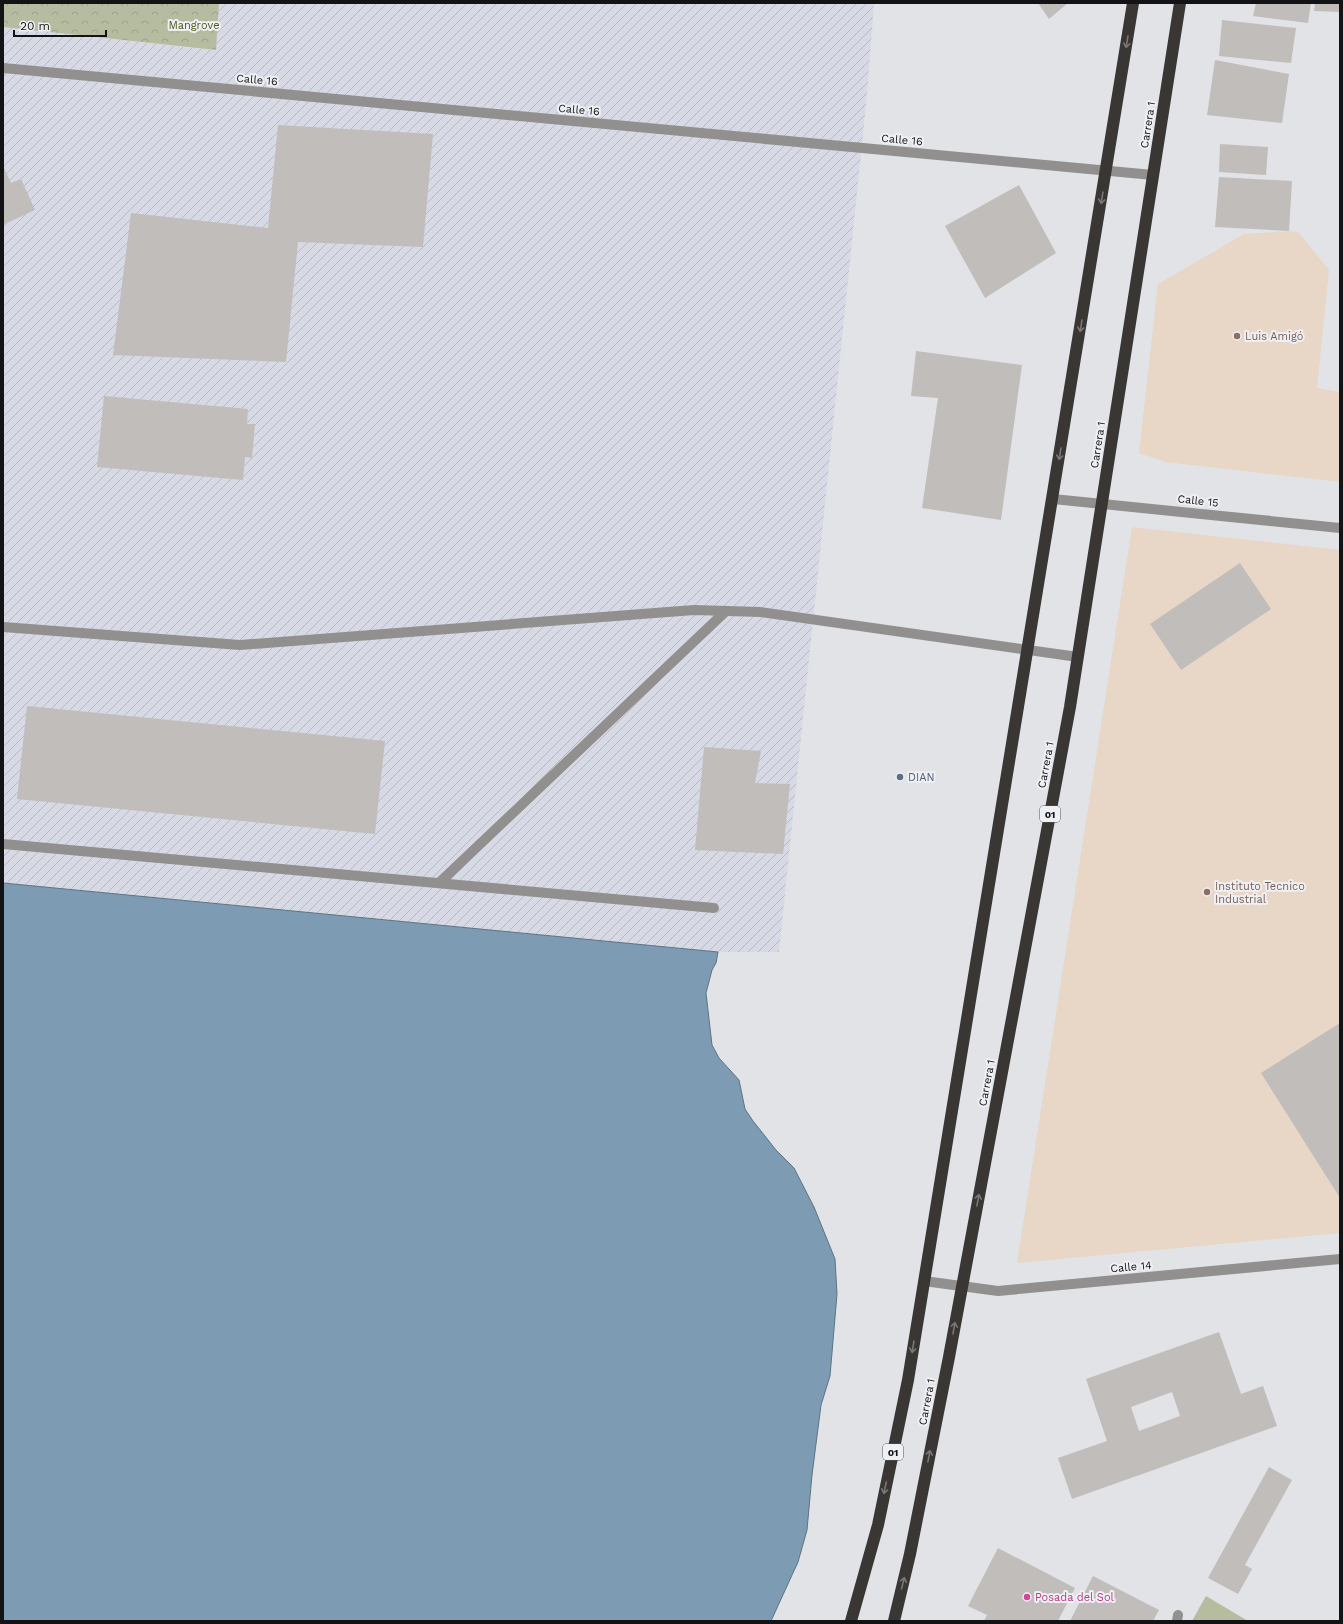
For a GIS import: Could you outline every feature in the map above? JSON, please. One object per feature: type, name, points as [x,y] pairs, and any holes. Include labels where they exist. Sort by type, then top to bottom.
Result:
[{"type":"highway","name":"01","points":[[851,1621],[878,1525],[908,1380],[1133,3]]},
{"type":"highway","name":"Carrera 1","points":[[894,1621],[910,1554],[962,1286],[1078,657],[1180,3]]},
{"type":"street","name":"Calle 16","points":[[3,68],[1153,175]]},
{"type":"street","name":"Calle 15","points":[[1053,499],[1340,528]]},
{"type":"street","points":[[3,627],[240,645],[694,610],[760,612],[1078,657]]},
{"type":"street","points":[[439,883],[726,611]]},
{"type":"street","points":[[3,844],[714,908]]},
{"type":"street","name":"Calle 14","points":[[924,1280],[998,1291],[1340,1259]]},
{"type":"shaded area","points":[[219,3],[874,3],[867,95],[779,952],[718,952],[3,883],[3,27],[215,50]]},
{"type":"shaded area","name":"Luis Amigó","points":[[1289,231],[1298,232],[1329,270],[1317,388],[1340,392],[1340,482],[1166,462],[1139,453],[1158,284],[1244,234]]},
{"type":"shaded area","name":"Instituto Tecnico Industrial","points":[[1132,527],[1340,550],[1340,1233],[1017,1263]]},
{"type":"green space","name":"Mangrove","points":[[3,3],[219,3],[216,50],[3,27]]},
{"type":"green space","points":[[1206,1596],[1248,1621],[1192,1621]]},
{"type":"water","points":[[3,883],[718,952],[706,993],[712,1045],[719,1058],[739,1080],[745,1109],[753,1121],[776,1150],[794,1168],[814,1207],[835,1259],[837,1294],[830,1376],[821,1405],[807,1530],[798,1562],[771,1621],[3,1621]]},
{"type":"building","points":[[1038,3],[1068,3],[1049,19]]},
{"type":"building","points":[[1256,3],[1311,3],[1308,23],[1253,16]]},
{"type":"building","points":[[1315,3],[1340,3],[1340,12],[1314,11]]},
{"type":"building","points":[[1222,20],[1296,28],[1291,63],[1219,56]]},
{"type":"building","points":[[1215,60],[1289,74],[1282,123],[1207,115]]},
{"type":"building","points":[[278,125],[433,134],[423,247],[298,242],[286,362],[113,355],[131,213],[268,228]]},
{"type":"building","points":[[1220,144],[1268,147],[1266,175],[1219,172]]},
{"type":"building","points":[[3,166],[11,183],[21,179],[35,210],[3,225]]},
{"type":"building","points":[[1219,177],[1292,181],[1289,231],[1215,227]]},
{"type":"building","points":[[1019,185],[1056,253],[985,298],[945,226]]},
{"type":"building","points":[[916,351],[1022,365],[1001,520],[922,508],[938,398],[911,396]]},
{"type":"building","points":[[104,396],[248,409],[247,424],[255,424],[252,458],[245,457],[243,480],[97,467]]},
{"type":"building","points":[[1240,563],[1271,609],[1181,670],[1150,624]]},
{"type":"building","points":[[27,706],[385,741],[375,834],[17,799]]},
{"type":"building","points":[[704,747],[761,751],[755,783],[790,784],[783,854],[695,850]]},
{"type":"building","points":[[1340,1023],[1340,1198],[1261,1073]]},
{"type":"building","points":[[1219,1332],[1241,1394],[1263,1386],[1277,1426],[1072,1499],[1058,1458],[1107,1441],[1086,1379]],"holes":[[[1172,1392],[1180,1416],[1139,1431],[1131,1407]]]},
{"type":"building","points":[[1269,1467],[1292,1480],[1245,1565],[1252,1569],[1238,1594],[1208,1578]]},
{"type":"building","points":[[998,1548],[1075,1588],[1058,1621],[984,1621],[987,1615],[968,1606]]},
{"type":"building","points":[[1093,1576],[1159,1610],[1153,1621],[1070,1621]]},
{"type":"place","name":"Luis Amigó","points":[[1237,336]]},
{"type":"place","name":"DIAN","points":[[900,777]]},
{"type":"place","name":"Instituto Tecnico Industrial","points":[[1207,892]]},
{"type":"place","name":"Posada del Sol","points":[[1027,1597]]}]
